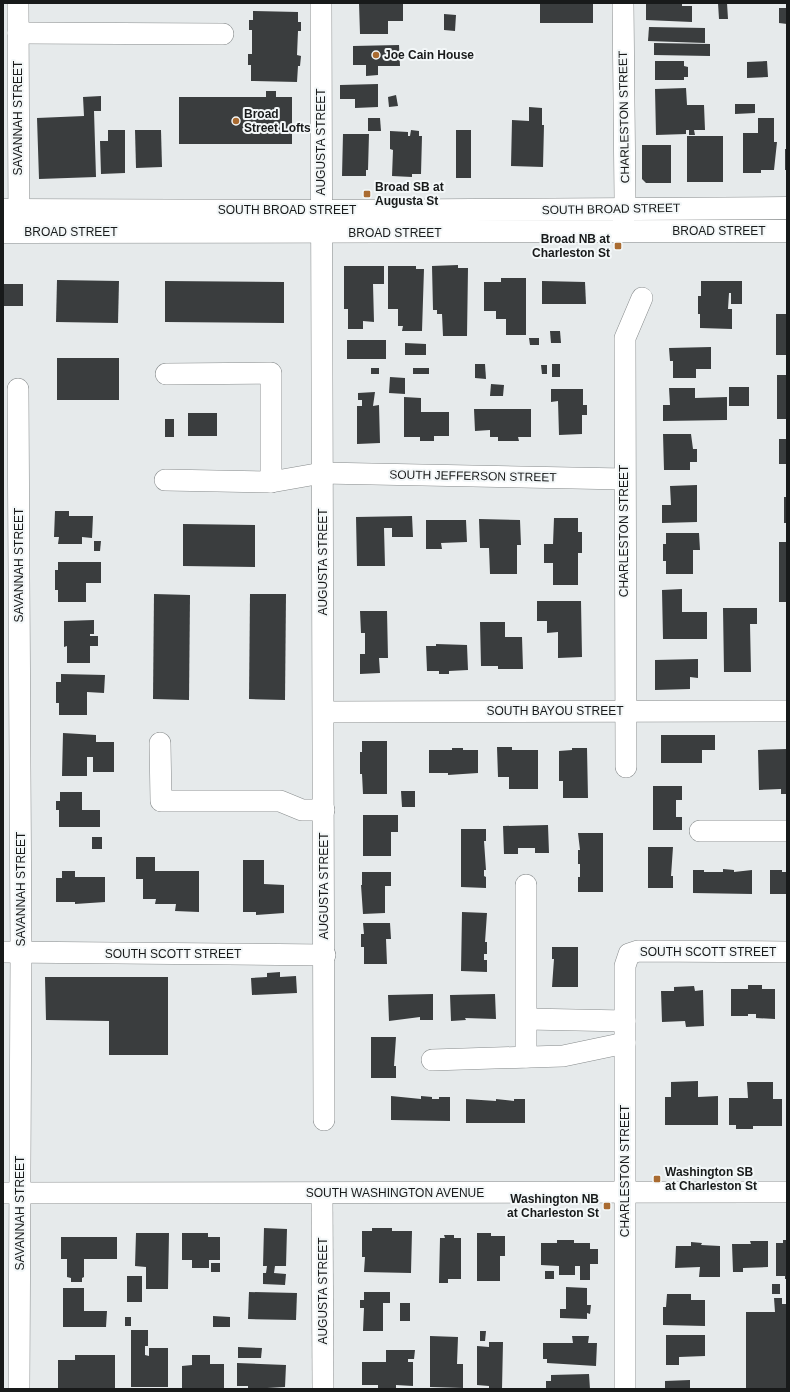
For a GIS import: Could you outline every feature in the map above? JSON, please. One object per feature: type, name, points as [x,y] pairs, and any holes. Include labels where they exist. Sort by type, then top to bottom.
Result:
[{"type":"main road","name":"SOUTH BROAD STREET","points":[[11,210],[321,211],[787,208]]},
{"type":"main road","name":"BROAD STREET","points":[[11,232],[321,233],[787,231]]},
{"type":"street","name":"SAVANNAH STREET","points":[[11,232],[18,3]]},
{"type":"street","name":"AUGUSTA STREET","points":[[321,3],[325,955],[324,1120]]},
{"type":"street","name":"CHARLESTON STREET","points":[[623,3],[624,232]]},
{"type":"street","points":[[18,34],[223,34]]},
{"type":"street","name":"CHARLESTON STREET","points":[[626,767],[624,711],[625,338],[642,298]]},
{"type":"street","points":[[166,374],[270,373],[271,482]]},
{"type":"street","name":"SAVANNAH STREET","points":[[18,389],[11,478],[11,1193],[19,1389]]},
{"type":"street","name":"SOUTH JEFFERSON STREET","points":[[165,480],[271,482],[322,473],[624,479]]},
{"type":"street","name":"SOUTH BAYOU STREET","points":[[324,712],[787,711]]},
{"type":"street","points":[[160,743],[161,801],[280,801],[302,810],[324,810]]},
{"type":"street","points":[[700,831],[787,831]]},
{"type":"street","points":[[526,885],[526,1057]]},
{"type":"street","name":"SOUTH SCOTT STREET","points":[[629,954],[638,951],[787,952]]},
{"type":"street","name":"SOUTH SCOTT STREET","points":[[12,952],[325,955]]},
{"type":"street","name":"CHARLESTON STREET","points":[[625,1389],[625,966],[629,954]]},
{"type":"street","points":[[527,1020],[625,1020]]},
{"type":"street","points":[[432,1060],[563,1056],[625,1043]]},
{"type":"street","name":"SOUTH WASHINGTON AVENUE","points":[[11,1193],[787,1192]]},
{"type":"street","name":"AUGUSTA STREET","points":[[322,1193],[323,1389]]},
{"type":"building","points":[[359,3],[403,3],[403,21],[388,21],[388,34],[360,34]]},
{"type":"building","points":[[540,3],[593,3],[593,23],[540,23]]},
{"type":"building","points":[[646,3],[682,3],[682,6],[692,6],[692,22],[646,20]]},
{"type":"building","points":[[718,3],[727,3],[728,19],[719,19]]},
{"type":"building","points":[[779,8],[787,8],[787,24],[779,23]]},
{"type":"building","points":[[253,11],[298,12],[298,22],[301,22],[301,31],[298,31],[297,55],[301,56],[300,66],[298,66],[297,82],[251,81],[251,65],[248,65],[248,54],[252,54],[252,30],[249,30],[249,20],[253,20]]},
{"type":"building","points":[[444,14],[456,15],[455,31],[444,30]]},
{"type":"building","points":[[649,27],[705,28],[705,43],[648,41]]},
{"type":"building","points":[[654,43],[710,44],[710,56],[654,55]]},
{"type":"building","name":"Joe Cain House","points":[[399,45],[400,66],[378,66],[378,75],[366,76],[366,65],[353,65],[353,46]]},
{"type":"building","points":[[655,61],[684,61],[684,66],[688,67],[688,77],[684,77],[684,80],[655,80]]},
{"type":"building","points":[[767,61],[768,77],[747,78],[747,62]]},
{"type":"building","points":[[378,84],[378,107],[355,108],[355,99],[340,99],[340,85]]},
{"type":"building","points":[[686,88],[687,105],[704,105],[705,130],[694,130],[695,135],[689,135],[689,130],[686,130],[686,134],[656,135],[655,89]]},
{"type":"building","name":"Broad Street Lofts","points":[[266,91],[276,91],[276,97],[292,97],[292,144],[179,144],[179,97],[266,97]]},
{"type":"building","points":[[396,95],[398,106],[389,107],[388,97]]},
{"type":"building","points":[[101,96],[101,111],[94,111],[96,177],[39,179],[37,118],[84,116],[83,97]]},
{"type":"building","points":[[735,104],[755,104],[755,113],[735,114]]},
{"type":"building","points":[[529,107],[542,108],[542,125],[544,125],[543,167],[511,166],[512,120],[529,121]]},
{"type":"building","points":[[368,118],[380,118],[381,131],[368,131]]},
{"type":"building","points":[[758,118],[774,118],[774,142],[777,142],[774,170],[761,170],[761,173],[743,173],[743,133],[758,133]]},
{"type":"building","points":[[108,130],[125,130],[125,173],[101,174],[100,141],[108,141]]},
{"type":"building","points":[[135,130],[161,130],[162,167],[136,168]]},
{"type":"building","points":[[411,130],[419,131],[419,136],[422,136],[421,174],[412,174],[412,177],[392,176],[393,150],[390,149],[390,131],[408,132],[408,136],[410,136]]},
{"type":"building","points":[[456,130],[471,130],[471,178],[456,178]]},
{"type":"building","points":[[343,134],[369,134],[368,170],[366,170],[366,176],[342,176]]},
{"type":"building","points":[[687,136],[723,136],[723,182],[687,182]]},
{"type":"building","points":[[642,145],[671,145],[671,183],[646,183],[642,179]]},
{"type":"building","points":[[785,149],[787,149],[787,170],[785,170]]},
{"type":"building","points":[[458,265],[458,268],[468,268],[467,336],[443,336],[442,314],[437,314],[437,310],[433,310],[432,266]]},
{"type":"building","points":[[344,266],[384,266],[384,284],[373,284],[374,322],[363,321],[363,329],[348,329],[348,309],[344,309]]},
{"type":"building","points":[[388,266],[416,266],[416,269],[424,269],[422,331],[402,331],[403,326],[398,326],[398,309],[388,309]]},
{"type":"building","points":[[501,278],[526,278],[526,335],[506,335],[506,319],[496,319],[496,311],[484,311],[484,282],[501,282]]},
{"type":"building","points":[[57,280],[119,281],[118,323],[56,322]]},
{"type":"building","points":[[165,281],[284,282],[284,323],[165,322]]},
{"type":"building","points":[[542,281],[585,282],[586,304],[542,304]]},
{"type":"building","points":[[701,281],[742,281],[742,304],[731,304],[731,293],[729,293],[728,309],[732,309],[732,329],[700,328],[698,296],[701,296]]},
{"type":"building","points":[[3,284],[23,284],[23,306],[3,306]]},
{"type":"building","points":[[776,314],[787,314],[787,355],[776,355]]},
{"type":"building","points":[[550,331],[560,331],[561,343],[551,343]]},
{"type":"building","points":[[529,338],[539,338],[539,345],[530,345]]},
{"type":"building","points":[[347,340],[386,340],[386,359],[347,359]]},
{"type":"building","points":[[405,343],[426,344],[426,355],[405,355]]},
{"type":"building","points":[[711,347],[711,369],[696,369],[696,378],[673,378],[673,361],[670,361],[669,348]]},
{"type":"building","points":[[57,358],[119,358],[119,400],[57,400]]},
{"type":"building","points":[[475,364],[485,364],[486,379],[475,378]]},
{"type":"building","points":[[552,364],[560,364],[560,377],[552,377]]},
{"type":"building","points":[[541,365],[547,365],[547,374],[542,374]]},
{"type":"building","points":[[371,368],[379,368],[379,374],[371,374]]},
{"type":"building","points":[[413,368],[429,368],[429,374],[413,374]]},
{"type":"building","points":[[777,375],[787,375],[787,419],[777,419]]},
{"type":"building","points":[[390,377],[405,378],[405,394],[389,393]]},
{"type":"building","points":[[491,384],[504,385],[503,396],[490,396]]},
{"type":"building","points":[[729,387],[749,387],[749,406],[729,406]]},
{"type":"building","points":[[669,388],[695,388],[695,398],[727,397],[727,420],[663,421],[663,405],[670,405]]},
{"type":"building","points":[[551,389],[583,389],[583,405],[587,405],[587,415],[582,415],[582,434],[559,435],[558,401],[551,402]]},
{"type":"building","points":[[375,392],[373,406],[379,405],[380,443],[357,444],[357,406],[362,406],[362,400],[358,400],[358,393]]},
{"type":"building","points":[[404,397],[421,398],[421,412],[449,412],[449,436],[434,436],[434,441],[420,441],[420,437],[404,437]]},
{"type":"building","points":[[474,409],[531,409],[531,437],[518,437],[519,441],[498,441],[498,437],[490,437],[490,430],[475,431]]},
{"type":"building","points":[[188,413],[217,413],[217,436],[188,436]]},
{"type":"building","points":[[165,419],[174,419],[174,437],[165,437]]},
{"type":"building","points":[[663,434],[691,434],[693,449],[697,449],[697,462],[690,462],[690,470],[664,470]]},
{"type":"building","points":[[779,439],[787,439],[787,464],[779,464]]},
{"type":"building","points":[[697,485],[697,522],[662,523],[662,505],[671,505],[670,486]]},
{"type":"building","points":[[784,497],[787,497],[787,523],[784,523]]},
{"type":"building","points":[[55,511],[69,511],[69,516],[93,516],[92,538],[82,537],[82,544],[58,544],[59,537],[54,537]]},
{"type":"building","points":[[412,516],[413,537],[392,537],[392,528],[384,528],[385,566],[357,566],[356,517]]},
{"type":"building","points":[[554,518],[578,518],[578,532],[582,532],[582,553],[578,553],[578,585],[553,585],[553,563],[544,563],[544,544],[553,544]]},
{"type":"building","points":[[479,519],[520,520],[521,545],[517,545],[517,574],[490,574],[489,548],[480,548]]},
{"type":"building","points":[[426,520],[466,520],[467,542],[441,543],[442,549],[426,549]]},
{"type":"building","points":[[183,524],[255,525],[255,567],[183,566]]},
{"type":"building","points":[[666,533],[699,533],[700,550],[693,550],[693,574],[666,574],[666,561],[663,561],[663,544],[666,544]]},
{"type":"building","points":[[94,541],[101,541],[100,551],[94,551]]},
{"type":"building","points":[[779,542],[787,542],[787,602],[779,602]]},
{"type":"building","points":[[58,562],[101,562],[101,583],[86,583],[86,602],[58,602],[58,590],[55,590],[55,570],[58,570]]},
{"type":"building","points":[[682,589],[682,612],[707,612],[707,639],[663,639],[662,590]]},
{"type":"building","points":[[154,594],[190,595],[189,700],[153,699]]},
{"type":"building","points":[[250,594],[286,594],[285,700],[249,699]]},
{"type":"building","points":[[537,601],[581,601],[582,657],[558,658],[558,632],[547,633],[547,621],[537,621]]},
{"type":"building","points":[[723,608],[757,608],[757,624],[750,624],[751,672],[724,672]]},
{"type":"building","points":[[360,611],[387,611],[388,658],[379,658],[380,673],[360,674],[360,654],[365,654],[365,633],[361,633]]},
{"type":"building","points":[[94,620],[94,634],[90,634],[90,636],[98,636],[98,646],[90,646],[90,663],[67,663],[67,646],[64,647],[64,621]]},
{"type":"building","points":[[480,622],[505,622],[505,637],[522,637],[523,669],[498,669],[498,666],[481,666]]},
{"type":"building","points":[[436,644],[467,645],[468,670],[449,671],[449,674],[439,674],[439,671],[427,671],[426,646],[436,646]]},
{"type":"building","points":[[698,659],[698,678],[690,677],[690,689],[655,690],[655,660]]},
{"type":"building","points":[[61,674],[105,675],[104,693],[87,692],[87,715],[59,715],[59,703],[56,703],[56,682],[61,682]]},
{"type":"building","points":[[63,733],[96,735],[96,742],[114,742],[114,772],[93,772],[93,757],[87,757],[87,776],[62,776]]},
{"type":"building","points":[[661,735],[715,735],[715,750],[702,750],[702,763],[661,763]]},
{"type":"building","points":[[362,741],[387,741],[387,794],[363,794],[362,774],[360,774],[360,752],[362,752]]},
{"type":"building","points":[[497,747],[512,747],[512,750],[538,750],[538,789],[509,789],[509,777],[498,777]]},
{"type":"building","points":[[452,748],[478,750],[478,773],[448,775],[448,773],[429,773],[429,750],[452,750]]},
{"type":"building","points":[[572,748],[587,748],[588,798],[563,798],[563,781],[559,781],[559,751],[572,750]]},
{"type":"building","points":[[787,749],[787,794],[781,794],[781,789],[759,790],[758,750]]},
{"type":"building","points":[[653,786],[682,786],[682,800],[676,800],[676,817],[682,817],[682,830],[653,830]]},
{"type":"building","points":[[401,791],[415,791],[415,807],[402,807]]},
{"type":"building","points":[[60,792],[82,792],[82,810],[100,810],[100,827],[59,827],[59,810],[56,810],[56,801],[60,801]]},
{"type":"building","points":[[363,815],[398,815],[398,832],[391,832],[391,856],[363,856]]},
{"type":"building","points":[[548,825],[549,853],[535,853],[535,848],[518,848],[518,854],[504,854],[503,826]]},
{"type":"building","points":[[461,829],[486,829],[486,841],[484,841],[486,870],[484,870],[484,876],[486,877],[486,888],[461,887]]},
{"type":"building","points":[[578,833],[603,833],[603,892],[578,892],[580,864],[578,864],[578,850],[580,850]]},
{"type":"building","points":[[92,837],[102,837],[102,849],[92,849]]},
{"type":"building","points":[[648,847],[673,847],[671,876],[673,876],[673,888],[648,888]]},
{"type":"building","points":[[136,857],[155,857],[155,871],[199,871],[199,912],[175,911],[176,904],[155,904],[156,899],[143,899],[143,879],[136,879]]},
{"type":"building","points":[[243,860],[264,860],[264,884],[284,885],[284,913],[256,915],[256,912],[243,912]]},
{"type":"building","points":[[723,869],[734,870],[734,872],[752,870],[752,894],[693,893],[693,870],[704,870],[704,872],[723,872]]},
{"type":"building","points":[[770,870],[782,870],[782,872],[787,872],[787,894],[770,894]]},
{"type":"building","points":[[62,871],[75,871],[75,877],[105,877],[105,902],[75,904],[75,902],[56,902],[56,878],[62,878]]},
{"type":"building","points":[[362,872],[391,872],[391,886],[385,886],[385,913],[363,914],[361,885]]},
{"type":"building","points":[[462,912],[487,913],[485,942],[487,942],[487,954],[484,954],[484,960],[487,960],[487,972],[461,971]]},
{"type":"building","points":[[363,923],[390,923],[391,939],[386,939],[387,964],[364,964],[364,947],[361,947],[361,934],[364,934]]},
{"type":"building","points":[[552,947],[578,947],[578,987],[552,987],[554,959],[552,959]]},
{"type":"building","points":[[280,972],[280,977],[296,976],[297,993],[252,995],[251,978],[267,977],[267,973]]},
{"type":"building","points":[[45,977],[168,977],[168,1055],[109,1055],[109,1021],[46,1020]]},
{"type":"building","points":[[748,985],[762,985],[762,989],[775,989],[775,1019],[756,1018],[756,1014],[748,1014],[748,1016],[731,1016],[731,989],[748,989]]},
{"type":"building","points":[[694,986],[695,991],[703,990],[704,1026],[686,1027],[685,1021],[662,1022],[661,991],[674,991],[674,987]]},
{"type":"building","points":[[433,994],[433,1020],[420,1020],[420,1017],[389,1021],[388,995]]},
{"type":"building","points":[[495,994],[496,1019],[465,1018],[466,1020],[451,1021],[450,995]]},
{"type":"building","points":[[371,1037],[396,1037],[394,1066],[396,1066],[396,1078],[371,1078]]},
{"type":"building","points":[[698,1081],[698,1097],[718,1096],[718,1125],[665,1125],[665,1097],[671,1097],[671,1082]]},
{"type":"building","points":[[747,1082],[773,1082],[773,1099],[782,1099],[782,1126],[753,1126],[753,1129],[736,1129],[736,1125],[729,1125],[729,1098],[748,1098]]},
{"type":"building","points":[[391,1096],[421,1099],[421,1096],[432,1097],[432,1099],[439,1099],[439,1097],[450,1097],[450,1121],[391,1120]]},
{"type":"building","points":[[466,1099],[496,1101],[496,1099],[514,1101],[514,1099],[525,1099],[525,1123],[466,1123]]},
{"type":"building","points":[[264,1228],[287,1229],[286,1266],[275,1266],[274,1273],[286,1274],[285,1285],[263,1284],[263,1273],[266,1273],[267,1266],[263,1266]]},
{"type":"building","points":[[372,1228],[392,1228],[392,1231],[412,1231],[411,1273],[364,1272],[365,1257],[362,1257],[362,1231],[372,1231]]},
{"type":"building","points":[[136,1233],[169,1233],[168,1289],[146,1289],[146,1267],[135,1266]]},
{"type":"building","points":[[182,1233],[208,1233],[208,1237],[220,1237],[220,1260],[209,1260],[209,1268],[192,1268],[192,1260],[182,1260]]},
{"type":"building","points":[[477,1233],[491,1233],[491,1236],[505,1236],[505,1256],[500,1256],[500,1281],[477,1281]]},
{"type":"building","points":[[444,1235],[454,1235],[454,1238],[461,1238],[461,1279],[448,1279],[448,1283],[439,1283],[440,1238],[445,1238]]},
{"type":"building","points":[[61,1237],[117,1237],[117,1259],[84,1259],[84,1277],[82,1278],[82,1282],[71,1282],[71,1278],[67,1277],[67,1259],[61,1259]]},
{"type":"building","points":[[557,1240],[574,1240],[574,1243],[590,1243],[590,1249],[598,1249],[598,1264],[590,1264],[590,1280],[580,1280],[580,1266],[575,1266],[575,1275],[559,1275],[559,1266],[541,1265],[541,1243],[557,1243]]},
{"type":"building","points":[[783,1240],[787,1240],[787,1279],[785,1279],[785,1276],[776,1276],[776,1243],[783,1243]]},
{"type":"building","points":[[750,1241],[768,1241],[768,1267],[743,1268],[743,1272],[733,1272],[732,1244],[751,1244]]},
{"type":"building","points":[[691,1242],[702,1243],[701,1245],[720,1246],[720,1277],[699,1277],[700,1267],[675,1268],[676,1246],[691,1246]]},
{"type":"building","points":[[211,1263],[220,1263],[220,1272],[211,1272]]},
{"type":"building","points":[[545,1271],[554,1271],[554,1279],[545,1279]]},
{"type":"building","points":[[127,1276],[142,1276],[142,1302],[127,1302]]},
{"type":"building","points":[[772,1284],[780,1284],[780,1294],[772,1294]]},
{"type":"building","points":[[566,1287],[587,1288],[587,1305],[591,1305],[590,1314],[587,1313],[587,1319],[560,1318],[560,1309],[566,1309]]},
{"type":"building","points":[[63,1288],[84,1288],[84,1311],[107,1311],[106,1327],[63,1327]]},
{"type":"building","points":[[249,1292],[297,1293],[296,1320],[248,1319]]},
{"type":"building","points":[[364,1292],[390,1292],[390,1303],[383,1303],[383,1331],[363,1331],[364,1308],[360,1308],[360,1300],[364,1300]]},
{"type":"building","points":[[667,1294],[691,1294],[691,1300],[705,1300],[705,1326],[663,1325],[663,1307],[666,1307]]},
{"type":"building","points":[[774,1298],[782,1298],[782,1304],[787,1304],[786,1389],[746,1389],[746,1312],[775,1312]]},
{"type":"building","points":[[400,1303],[410,1303],[410,1321],[400,1321]]},
{"type":"building","points":[[213,1316],[230,1317],[230,1327],[213,1327]]},
{"type":"building","points":[[125,1317],[131,1317],[131,1326],[125,1326]]},
{"type":"building","points":[[131,1330],[148,1330],[148,1346],[145,1346],[145,1355],[149,1356],[149,1348],[168,1348],[168,1387],[131,1387]]},
{"type":"building","points":[[480,1331],[486,1331],[485,1341],[480,1341]]},
{"type":"building","points":[[666,1335],[705,1335],[705,1356],[679,1357],[679,1365],[666,1365]]},
{"type":"building","points":[[430,1336],[458,1337],[457,1364],[463,1364],[463,1388],[430,1387]]},
{"type":"building","points":[[572,1336],[589,1336],[588,1343],[597,1343],[596,1366],[547,1363],[547,1359],[543,1359],[543,1343],[573,1343]]},
{"type":"building","points":[[489,1342],[503,1342],[502,1389],[489,1389],[489,1386],[477,1385],[477,1346],[489,1347]]},
{"type":"building","points":[[238,1347],[262,1348],[261,1358],[238,1358]]},
{"type":"building","points":[[386,1350],[415,1350],[414,1359],[408,1359],[408,1362],[413,1362],[413,1386],[396,1385],[396,1389],[378,1389],[378,1385],[362,1385],[362,1362],[386,1362]]},
{"type":"building","points":[[75,1355],[115,1355],[115,1388],[58,1388],[58,1360],[75,1360]]},
{"type":"building","points":[[192,1355],[210,1355],[210,1364],[224,1364],[224,1388],[182,1388],[182,1366],[192,1365]]},
{"type":"building","points":[[237,1363],[286,1365],[285,1387],[248,1389],[248,1386],[237,1386]]},
{"type":"building","points":[[589,1374],[590,1389],[546,1389],[546,1381],[551,1381],[551,1375]]},
{"type":"building","points":[[690,1380],[690,1389],[665,1389],[665,1381]]},
{"type":"place","name":"Joe Cain House","points":[[376,55]]},
{"type":"place","name":"Broad Street Lofts","points":[[236,121]]},
{"type":"place","name":"Broad SB at Augusta St","points":[[367,194]]},
{"type":"place","name":"Broad NB at Charleston St","points":[[618,246]]},
{"type":"place","name":"Washington SB at Charleston St","points":[[657,1179]]},
{"type":"place","name":"Washington NB at Charleston St","points":[[607,1206]]}]
